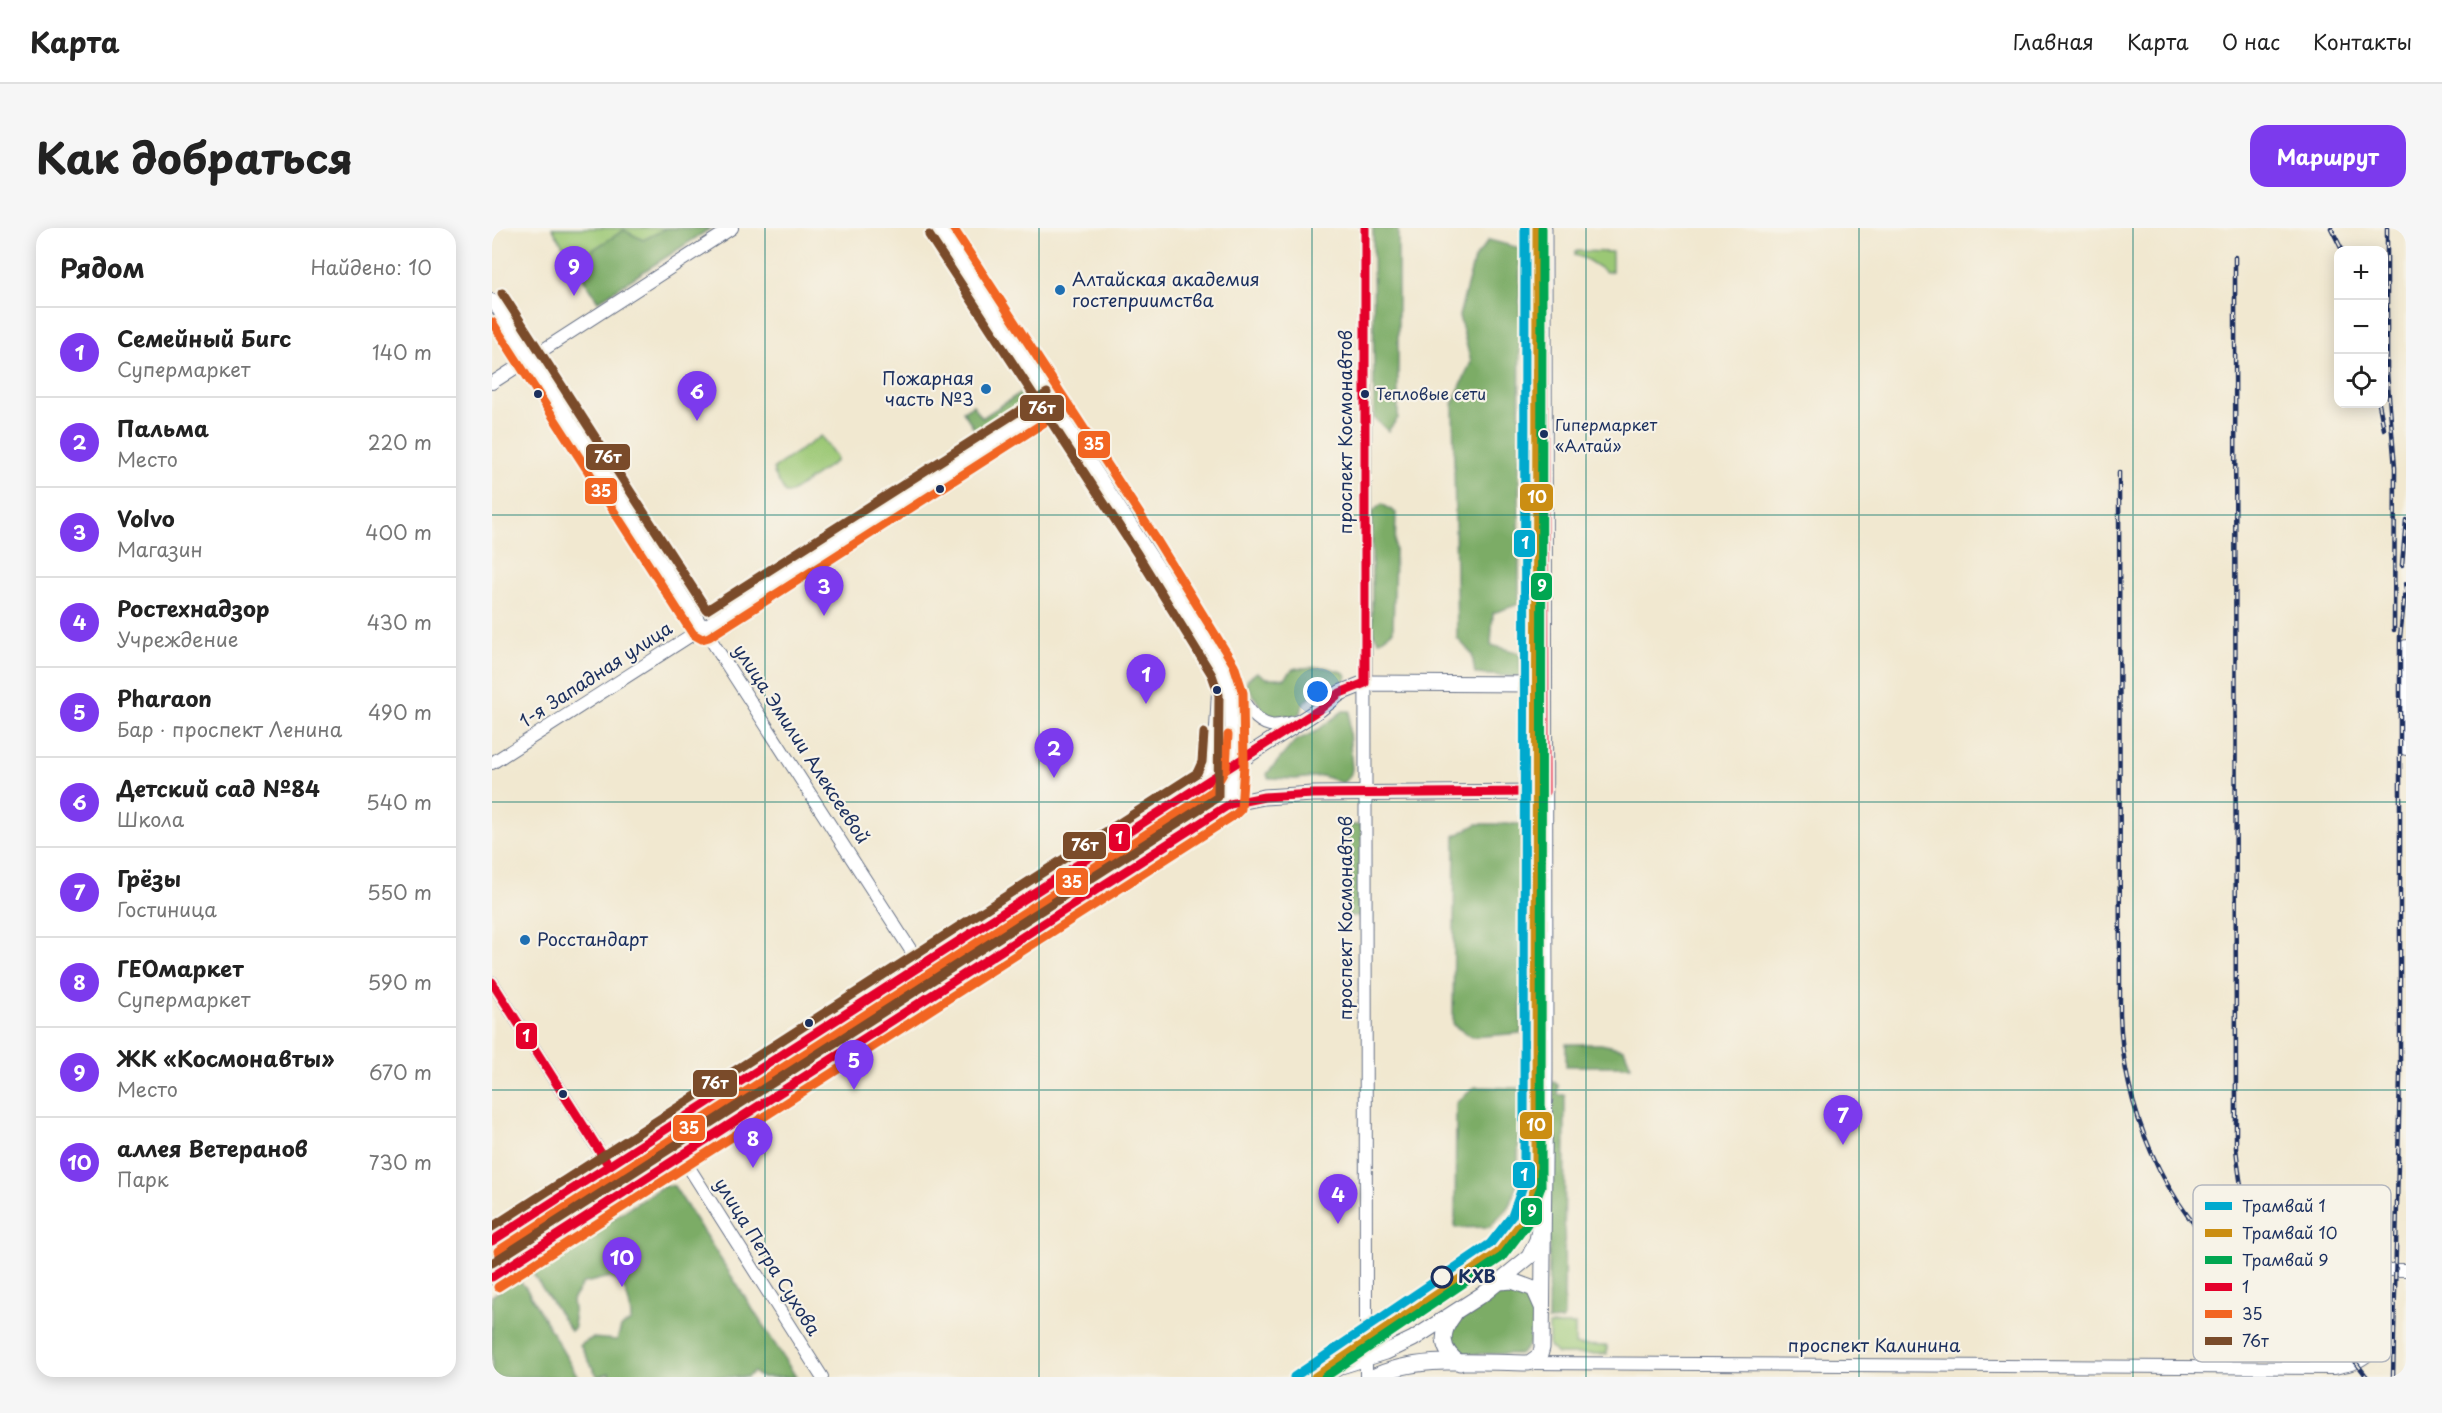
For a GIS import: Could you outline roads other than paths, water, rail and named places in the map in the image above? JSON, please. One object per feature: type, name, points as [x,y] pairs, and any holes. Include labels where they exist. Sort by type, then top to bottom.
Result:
[{"type":"main road","points":[[1529,1363],[1540,1355],[1542,1348],[1543,1310],[1544,228]]},
{"type":"main road","points":[[492,1241],[1305,719],[1340,693],[1365,683],[1544,684]]},
{"type":"main road","points":[[492,1277],[1230,804],[1273,796],[1545,792]]},
{"type":"main road","points":[[744,1079],[760,1105]]},
{"type":"main road","points":[[1322,1377],[1366,1357],[1400,1346],[1500,1282],[1528,1257],[1537,1240],[1544,1203]]},
{"type":"main road","points":[[540,1210],[555,1236]]},
{"type":"main road","points":[[1500,1282],[1512,1281],[1534,1289],[1543,1310]]},
{"type":"main road","points":[[1457,1310],[1449,1322],[1443,1340],[1448,1354],[1460,1363]]},
{"type":"main road","name":"проспект Калинина","points":[[1373,1377],[1413,1365],[1529,1363]]},
{"type":"street","points":[[492,383],[732,228]]},
{"type":"street","points":[[939,228],[1250,710],[1262,723],[1273,726],[1305,719]]},
{"type":"street","name":"проспект Космонавтов","points":[[1365,228],[1366,1377]]},
{"type":"street","name":"улица Эмилии Алексеевой","points":[[492,300],[921,966]]},
{"type":"street","name":"1-я Западная улица","points":[[492,763],[1053,404]]},
{"type":"street","points":[[2406,646],[2406,749]]},
{"type":"street","points":[[1213,652],[1218,672],[1216,732],[1214,765],[1207,782],[1220,802],[1230,804],[1232,765],[1230,693],[1223,669]]},
{"type":"street","points":[[492,982],[609,1166]]},
{"type":"street","name":"улица Петра Сухова","points":[[681,1155],[822,1377]]},
{"type":"street","name":"проспект Калинина","points":[[1529,1363],[2334,1368],[2357,1362]]},
{"type":"railway","points":[[2331,228],[2340,246]]},
{"type":"railway","points":[[2387,228],[2387,373],[2395,468],[2394,630]]},
{"type":"railway","points":[[2235,257],[2236,1148],[2241,1185]]},
{"type":"railway","points":[[2380,408],[2384,429]]},
{"type":"railway","points":[[2119,472],[2120,1014],[2123,1049],[2138,1118],[2151,1152],[2167,1184],[2193,1222]]},
{"type":"railway","points":[[2402,565],[2406,520]]},
{"type":"railway","points":[[2393,1377],[2400,1075],[2400,637],[2406,584]]},
{"type":"railway","points":[[2356,1362],[2367,1377]]},
{"type":"tram line","name":"1","points":[[1294,1377],[1490,1244],[1512,1216],[1524,1183],[1525,228]]},
{"type":"tram line","name":"10","points":[[1315,1377],[1498,1253],[1522,1222],[1536,1186],[1537,228]]},
{"type":"tram line","name":"9","points":[[1325,1377],[1502,1257],[1527,1224],[1541,1187],[1542,228]]},
{"type":"place","name":"Алтайская академия гостеприимства","points":[[1060,290]]},
{"type":"place","name":"ЖК «Космонавты»","points":[[574,296]]},
{"type":"place","name":"Пожарная часть №3","points":[[986,389]]},
{"type":"place","name":"Тепловые сети","points":[[1365,394]]},
{"type":"place","name":"Детский сад №84","points":[[697,421]]},
{"type":"place","name":"Гипермаркет «Алтай»","points":[[1544,434]]},
{"type":"place","name":"Volvo","points":[[824,616]]},
{"type":"place","name":"Семейный Бигс","points":[[1146,704]]},
{"type":"place","name":"Пальма","points":[[1054,778]]},
{"type":"place","name":"Росстандарт","points":[[525,940]]},
{"type":"place","name":"Pharaon","points":[[854,1090]]},
{"type":"place","name":"Грёзы","points":[[1843,1145]]},
{"type":"place","name":"ГЕОмаркет","points":[[753,1168]]},
{"type":"place","name":"Ростехнадзор","points":[[1338,1224]]},
{"type":"place","name":"КХВ","points":[[1442,1277]]},
{"type":"place","name":"аллея Ветеранов","points":[[622,1287]]}]
